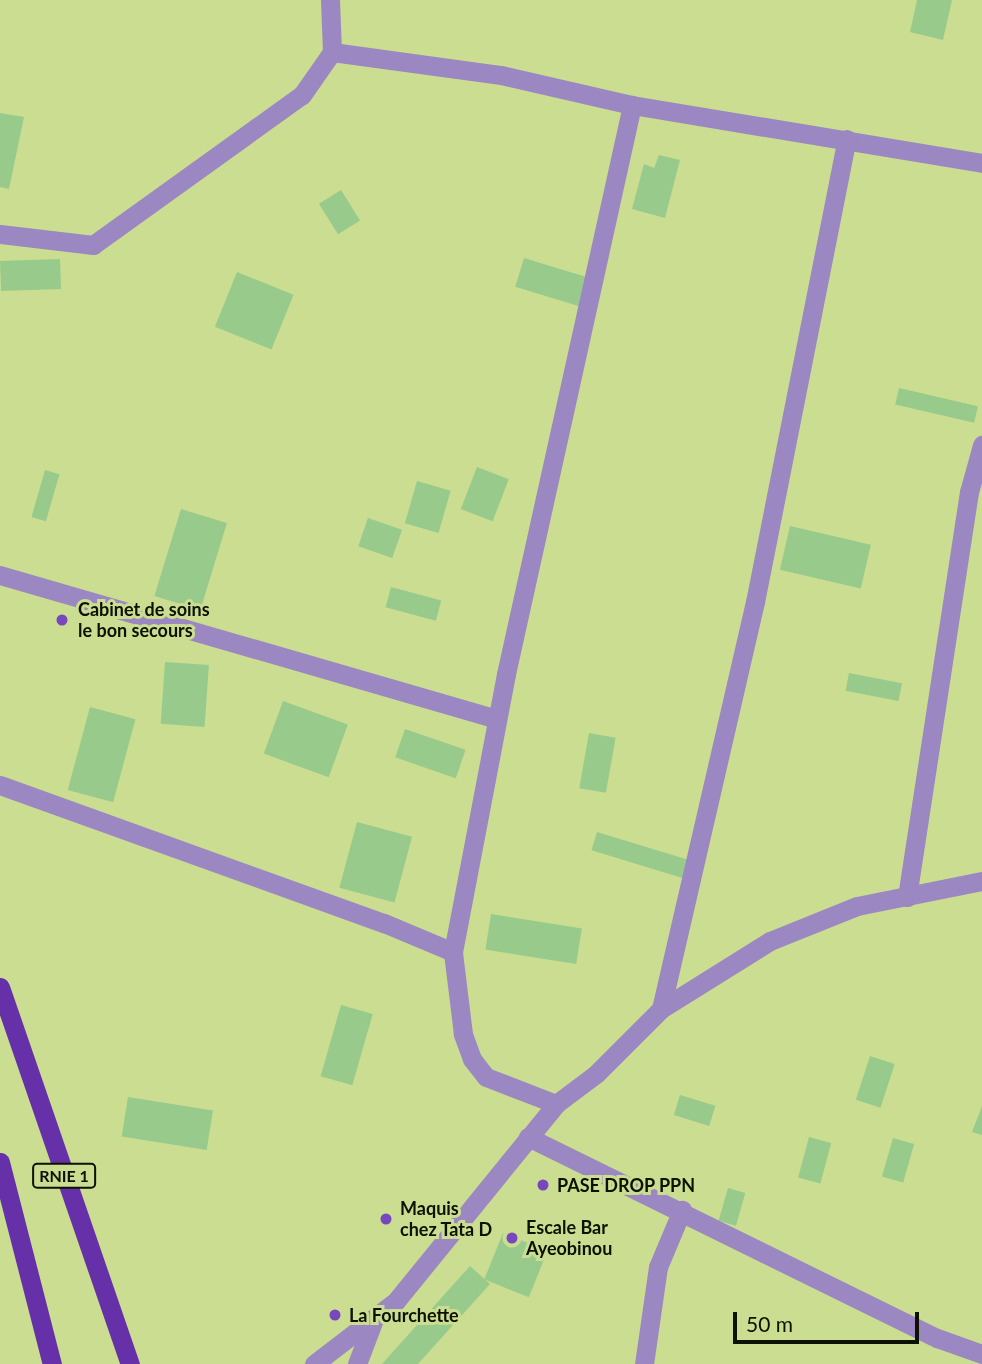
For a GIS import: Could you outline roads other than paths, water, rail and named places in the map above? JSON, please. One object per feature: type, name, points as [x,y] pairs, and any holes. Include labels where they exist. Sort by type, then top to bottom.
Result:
[{"type":"highway","name":"RNIE 1","points":[[0,987],[130,1364]]},
{"type":"highway","name":"RNIE 1","points":[[0,1163],[52,1364]]},
{"type":"street","points":[[0,234],[93,245],[302,95],[332,52],[330,0]]},
{"type":"street","points":[[332,52],[501,75],[632,105],[982,163]]},
{"type":"street","points":[[556,1104],[486,1077],[472,1059],[463,1034],[453,952],[497,719],[632,105]]},
{"type":"street","points":[[661,1009],[755,601],[847,139]]},
{"type":"street","points":[[907,897],[969,492],[982,444]]},
{"type":"street","points":[[0,575],[497,719]]},
{"type":"street","points":[[0,785],[453,952]]},
{"type":"street","points":[[314,1364],[373,1322],[479,1202],[527,1137],[556,1104],[596,1074],[661,1009],[770,941],[857,906],[982,881]]},
{"type":"street","points":[[527,1137],[682,1210],[937,1338],[982,1354]]},
{"type":"street","points":[[644,1364],[658,1267],[682,1210]]},
{"type":"street","points":[[357,1364],[373,1322]]},
{"type":"place","name":"Cabinet de soins le bon secours","points":[[62,620]]},
{"type":"place","name":"PASE DROP PPN","points":[[543,1185]]},
{"type":"place","name":"Maquis chez Tata D","points":[[386,1219]]},
{"type":"place","name":"Escale Bar Ayeobinou","points":[[512,1238]]},
{"type":"place","name":"La Fourchette","points":[[335,1315]]}]
